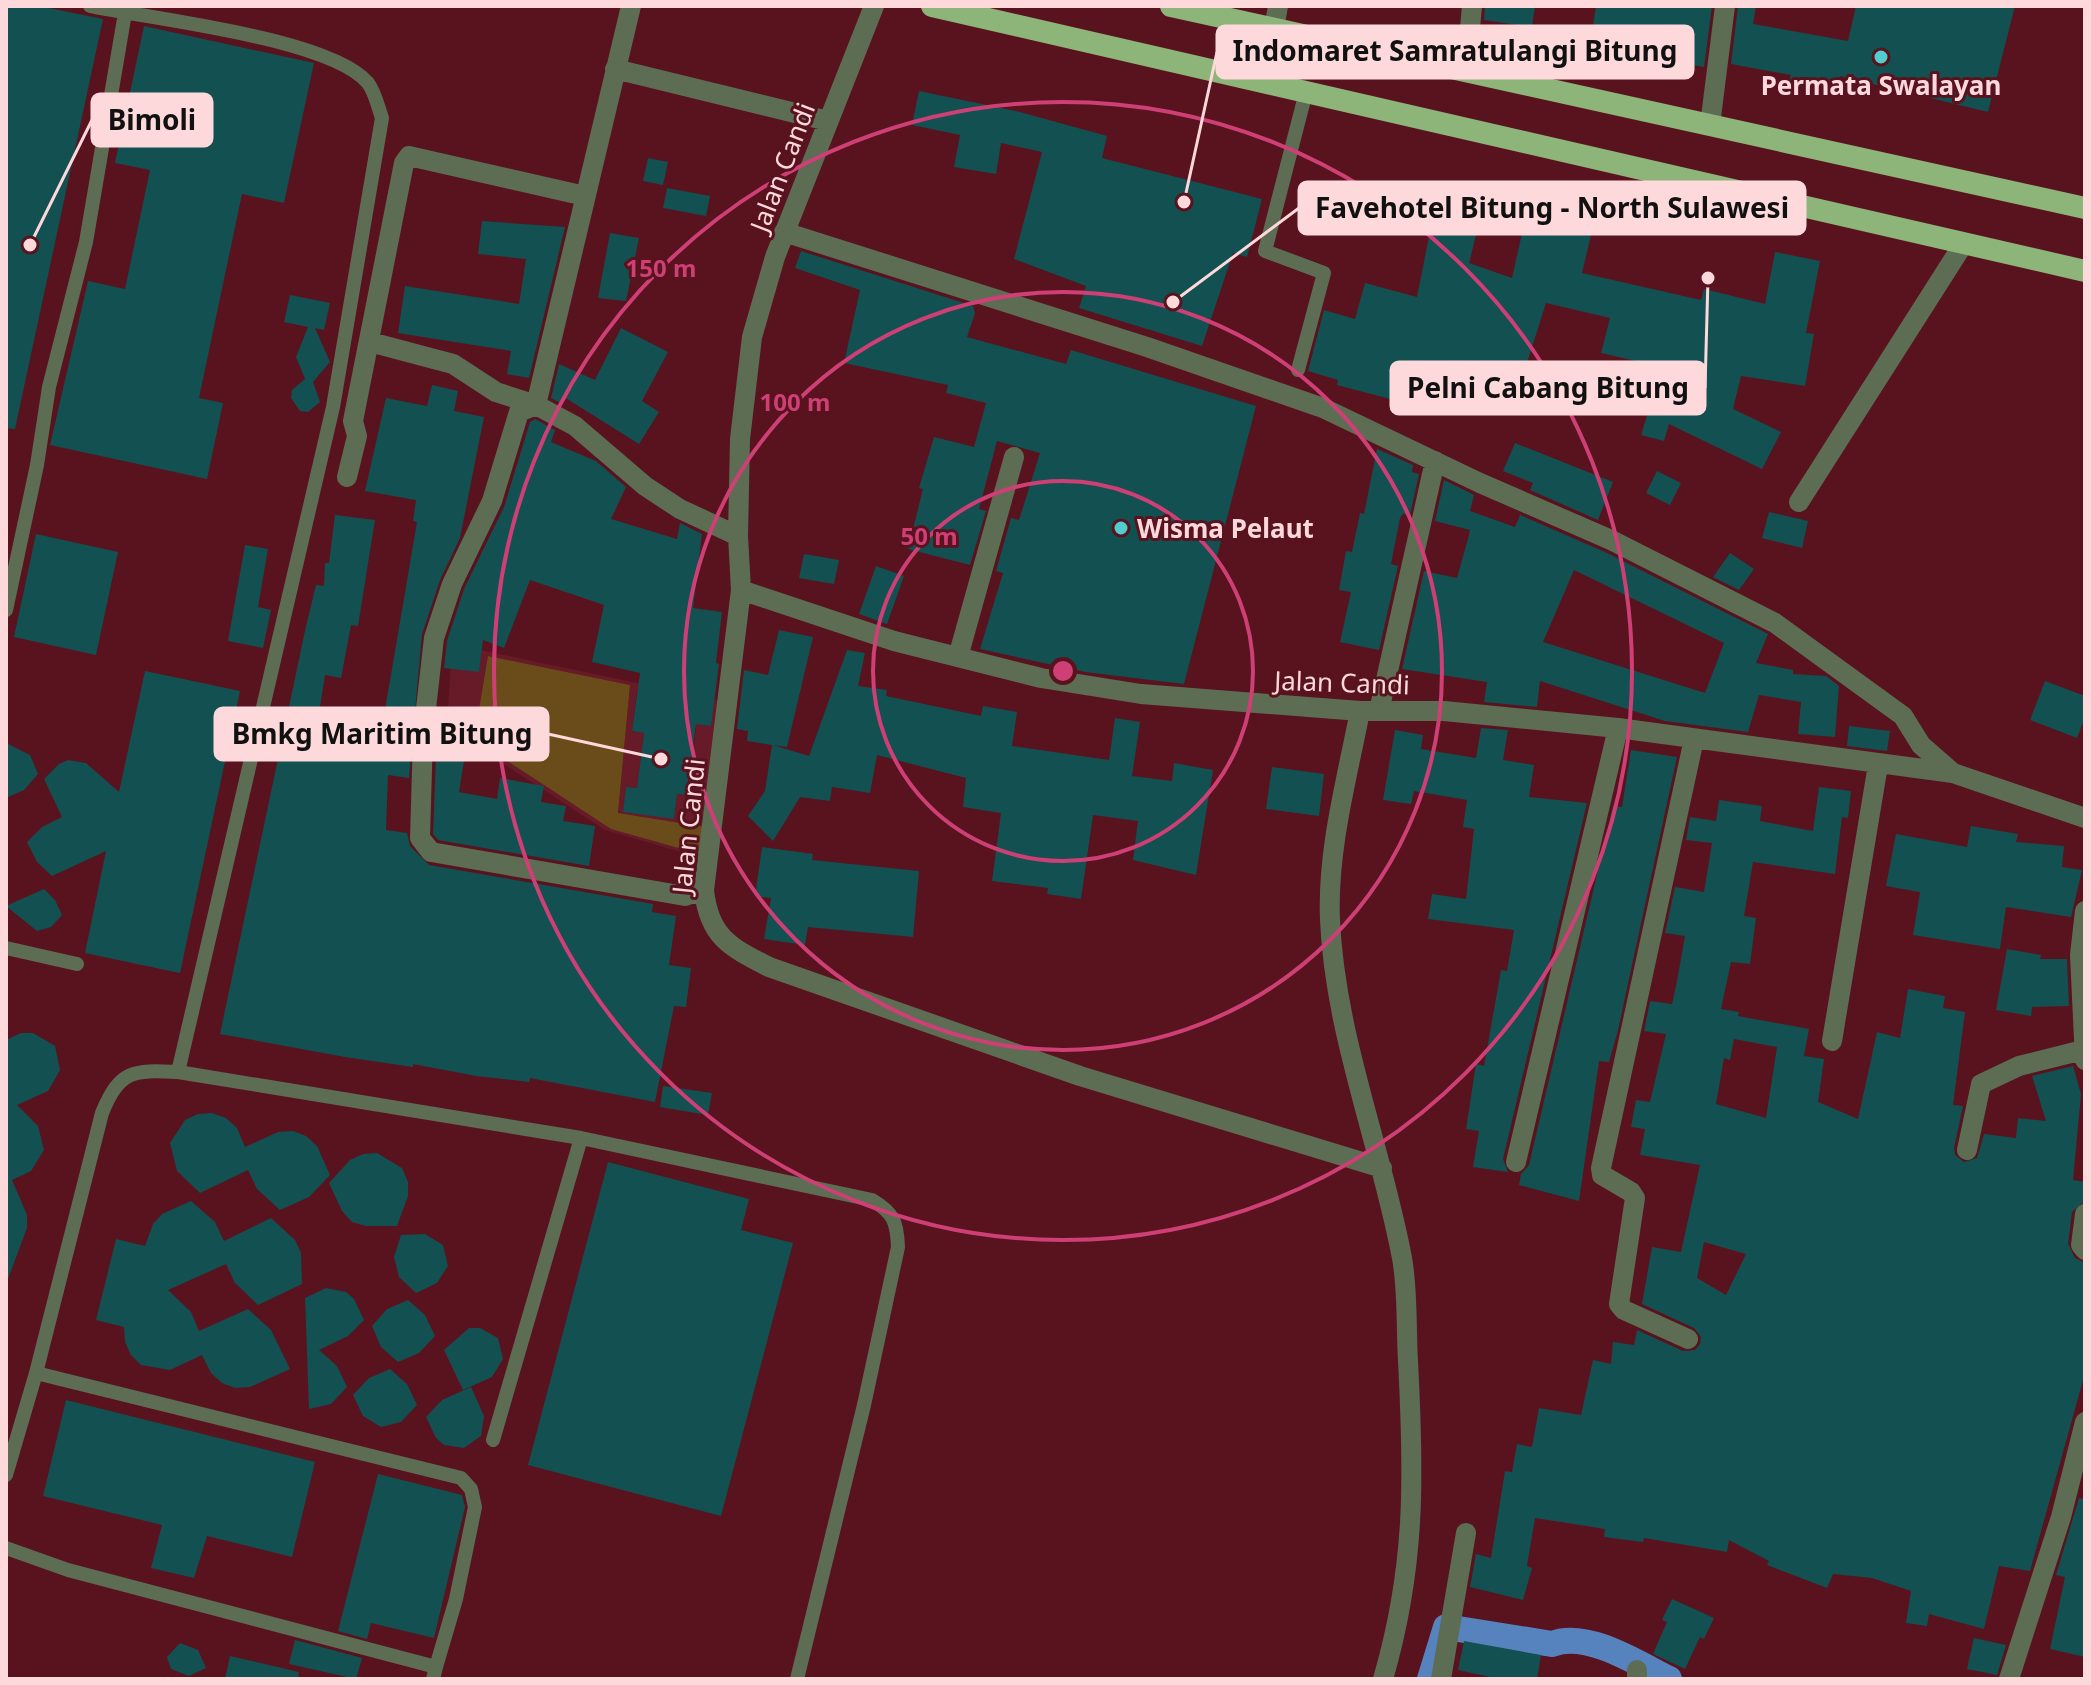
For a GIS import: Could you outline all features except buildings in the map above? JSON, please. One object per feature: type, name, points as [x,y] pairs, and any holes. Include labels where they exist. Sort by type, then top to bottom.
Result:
[{"type":"highway","points":[[932,6],[2085,271]]},
{"type":"highway","points":[[1171,6],[2085,208]]},
{"type":"street","points":[[536,405],[631,6]]},
{"type":"street","name":"Jalan Candi","points":[[874,6],[784,232],[760,299],[752,337],[740,439],[738,536],[741,590],[704,890],[706,916],[721,937],[736,950],[769,967],[1080,1076],[1382,1168]]},
{"type":"street","points":[[1274,29],[1278,6]]},
{"type":"street","points":[[1466,72],[1472,6]]},
{"type":"street","points":[[1710,125],[1725,6]]},
{"type":"street","points":[[615,69],[828,121]]},
{"type":"street","points":[[347,477],[357,436],[353,421],[404,163],[409,156],[585,196]]},
{"type":"street","points":[[784,232],[1281,392],[1611,540],[1775,623],[1903,716],[1921,745],[1953,773],[2085,818]]},
{"type":"street","points":[[1799,502],[1964,243]]},
{"type":"street","points":[[370,342],[453,364],[496,392],[536,405],[575,426],[645,486],[680,509],[738,536]]},
{"type":"street","points":[[536,405],[519,412],[492,501],[452,584],[434,638],[423,735],[422,845],[431,852],[685,896],[704,890]]},
{"type":"street","points":[[958,657],[1014,457]]},
{"type":"street","points":[[1383,1679],[1408,1571],[1413,1470],[1402,1261],[1348,1033],[1333,958],[1330,918],[1339,815],[1370,711],[1435,461]]},
{"type":"street","name":"Jalan Candi","points":[[741,590],[800,613],[958,657],[1041,678],[1141,694],[1370,711],[1444,711],[1618,728],[1953,773]]},
{"type":"street","points":[[1516,1162],[1618,728]]},
{"type":"street","points":[[1688,1339],[1624,1310],[1619,1304],[1635,1198],[1631,1192],[1602,1175],[1601,1168],[1694,739]]},
{"type":"street","points":[[1832,1041],[1878,765]]},
{"type":"street","points":[[1967,1150],[1981,1084],[2019,1066],[2084,1055],[2080,955],[2085,911]]},
{"type":"street","points":[[2085,1214],[2081,1245],[2085,1250]]},
{"type":"street","points":[[2009,1679],[2061,1517],[2085,1422]]},
{"type":"street","points":[[1441,1679],[1466,1533]]},
{"type":"lane","points":[[90,6],[282,43],[344,64],[368,83],[382,118],[333,407],[178,1072]]},
{"type":"lane","points":[[6,610],[37,465],[52,374],[86,242],[125,13]]},
{"type":"lane","points":[[1298,370],[1324,273],[1265,251],[1306,92]]},
{"type":"lane","points":[[6,948],[77,964]]},
{"type":"lane","points":[[6,1475],[10,1447],[36,1373],[102,1113],[112,1090],[139,1070],[178,1072],[581,1138],[872,1200],[889,1210],[897,1221],[898,1247],[891,1289],[797,1679]]},
{"type":"lane","points":[[493,1440],[581,1138]]},
{"type":"lane","points":[[6,1548],[68,1570],[435,1673],[456,1599],[475,1507],[471,1489],[461,1478],[36,1373]]},
{"type":"shaded area","points":[[452,644],[722,701],[702,858],[605,830],[447,727]],"holes":[[[488,656],[630,685],[618,813]],[[637,691],[655,693],[686,726],[696,727],[694,745],[684,745],[689,775],[686,794],[677,794],[674,818],[624,812],[626,787],[637,788],[644,733],[632,731]]]},
{"type":"shaded area","points":[[488,656],[630,685],[618,813],[705,827],[700,854],[611,829],[474,739]]},
{"type":"waterway","points":[[1430,1679],[1446,1627],[1552,1644],[1580,1641],[1611,1650],[1669,1679]]},
{"type":"place","name":"Permata Swalayan","points":[[1881,57]]},
{"type":"place","name":"Indomaret Samratulangi Bitung","points":[[1184,202]]},
{"type":"place","name":"Bimoli","points":[[30,245]]},
{"type":"place","name":"Pelni Cabang Bitung","points":[[1708,278]]},
{"type":"place","name":"Favehotel Bitung - North Sulawesi","points":[[1173,302]]},
{"type":"place","name":"Wisma Pelaut","points":[[1121,528]]},
{"type":"place","name":"Bmkg Maritim Bitung","points":[[661,759]]}]
